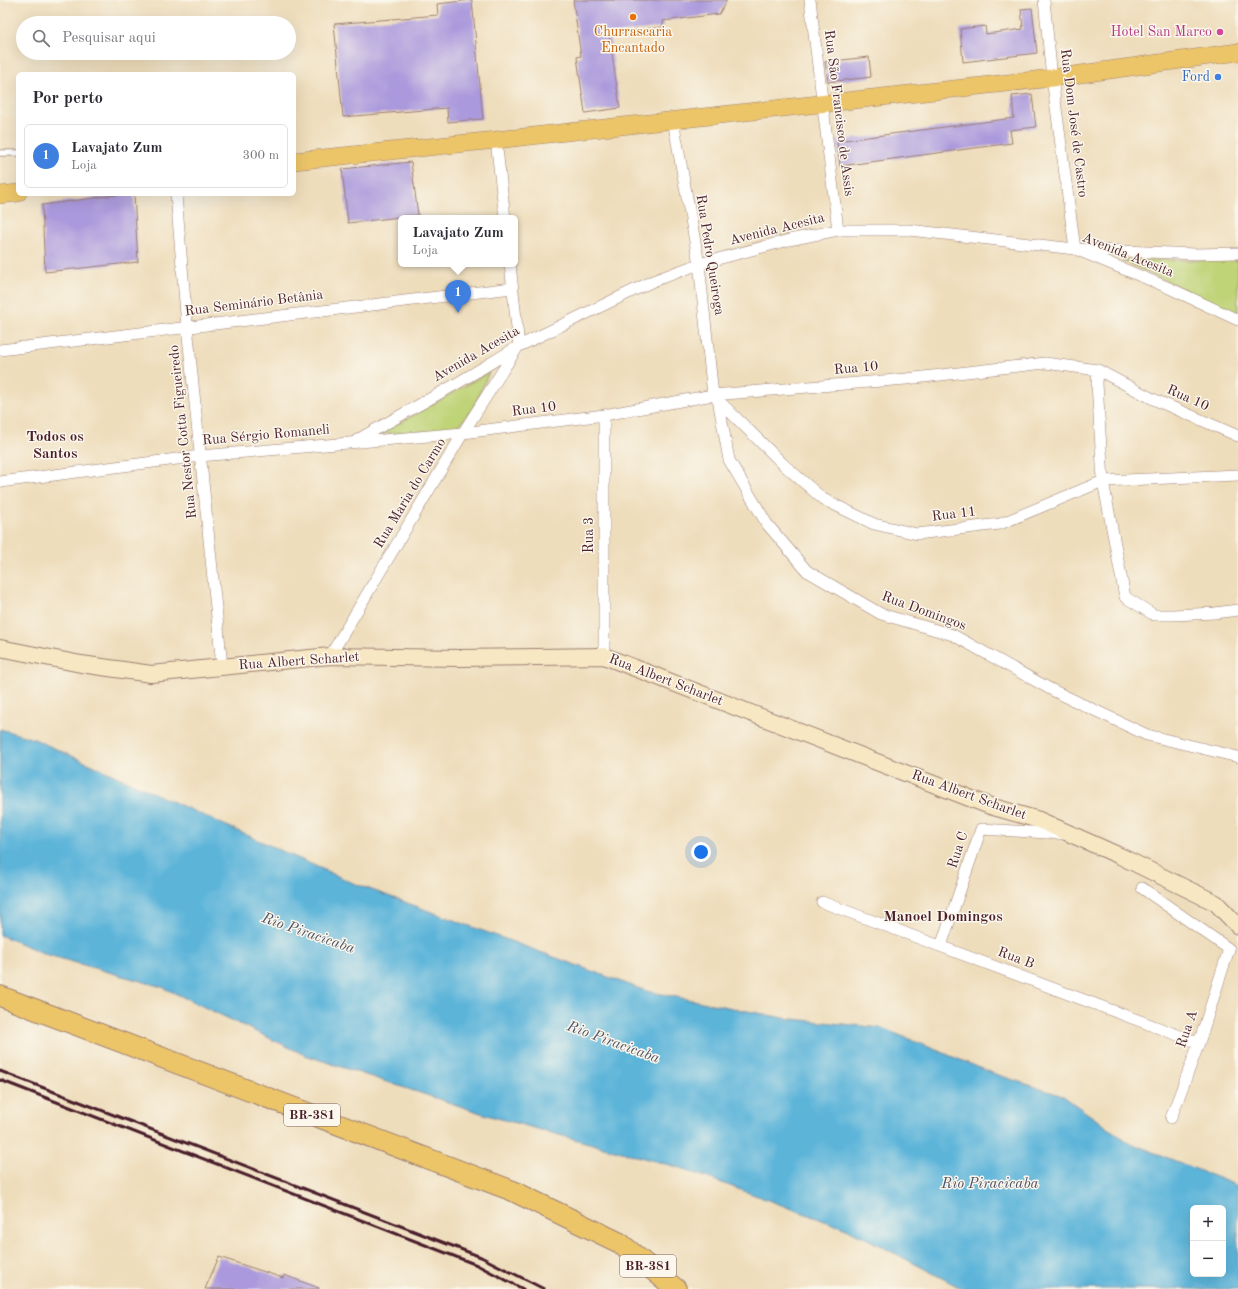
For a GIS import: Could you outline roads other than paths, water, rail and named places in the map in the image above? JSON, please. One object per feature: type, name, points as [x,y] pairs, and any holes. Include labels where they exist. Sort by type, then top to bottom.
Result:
[{"type":"highway","name":"BR-381","points":[[0,996],[513,1190],[620,1243],[676,1289]]},
{"type":"main road","points":[[296,161],[1052,78],[1238,52]]},
{"type":"main road","points":[[0,195],[16,193]]},
{"type":"main road","name":"Rua Albert Scharlet","points":[[0,648],[81,664],[151,674],[330,656],[460,658],[604,656],[990,806],[1039,820],[1074,834],[1216,903],[1238,926]]},
{"type":"street","name":"Rua São Francisco de Assis","points":[[810,0],[838,230]]},
{"type":"street","name":"Rua Dom José de Castro","points":[[1044,0],[1052,78],[1075,249]]},
{"type":"street","name":"Rua Pedro Queiroga","points":[[672,120],[699,264],[716,397]]},
{"type":"street","points":[[496,140],[505,215]]},
{"type":"street","name":"Rua Nestor Cotta Figueiredo","points":[[176,196],[187,326],[222,666]]},
{"type":"street","name":"Avenida Acesita","points":[[353,442],[456,384],[518,346],[653,281],[699,264],[789,240],[838,230],[909,230],[1075,249],[1167,287],[1238,320]]},
{"type":"street","points":[[1075,249],[1196,254],[1238,252]]},
{"type":"street","points":[[510,267],[518,346]]},
{"type":"street","name":"Rua Seminário Betânia","points":[[0,350],[187,326],[512,288]]},
{"type":"street","name":"Rua Maria do Carmo","points":[[330,656],[463,433],[518,346]]},
{"type":"street","name":"Rua 10","points":[[463,433],[604,415],[716,397],[906,379],[1045,363],[1098,370],[1153,399],[1238,436]]},
{"type":"street","points":[[1098,370],[1096,383],[1103,481],[1125,597],[1154,615],[1215,613],[1238,610]]},
{"type":"street","name":"Rua 11","points":[[716,397],[784,465],[823,499],[874,524],[917,534],[1000,524],[1103,481],[1238,475]]},
{"type":"street","name":"Rua Domingos","points":[[716,397],[729,460],[767,524],[807,571],[881,614],[953,635],[1052,690],[1147,735],[1238,757]]},
{"type":"street","name":"Rua 3","points":[[604,415],[604,656]]},
{"type":"street","name":"Rua Sérgio Romaneli","points":[[0,482],[200,456],[463,433]]},
{"type":"street","name":"Rua C","points":[[941,946],[981,829],[1074,834]]},
{"type":"street","name":"Rua A","points":[[1142,888],[1229,949],[1199,1043],[1171,1118]]},
{"type":"street","name":"Rua B","points":[[822,902],[1199,1043]]},
{"type":"lane","points":[[0,153],[16,153]]},
{"type":"water","name":"Rio Piracicaba","points":[[0,729],[34,739],[353,883],[646,991],[783,1018],[882,1028],[995,1074],[1063,1096],[1128,1142],[1238,1186],[1238,1289],[963,1289],[852,1231],[684,1169],[490,1116],[305,1055],[162,987],[48,955],[0,935]]},
{"type":"railway","points":[[0,1071],[481,1257],[544,1289]]},
{"type":"railway","points":[[0,1080],[477,1265],[523,1289]]},
{"type":"place","name":"Churrascaria Encantado","points":[[633,17]]},
{"type":"place","name":"Hotel San Marco","points":[[1220,32]]},
{"type":"place","name":"Ford","points":[[1218,77]]},
{"type":"place","name":"Lavajato Zum","points":[[458,313]]},
{"type":"district","name":"Todos os Santos","points":[[55,446]]},
{"type":"district","name":"Manoel Domingos","points":[[943,917]]}]
